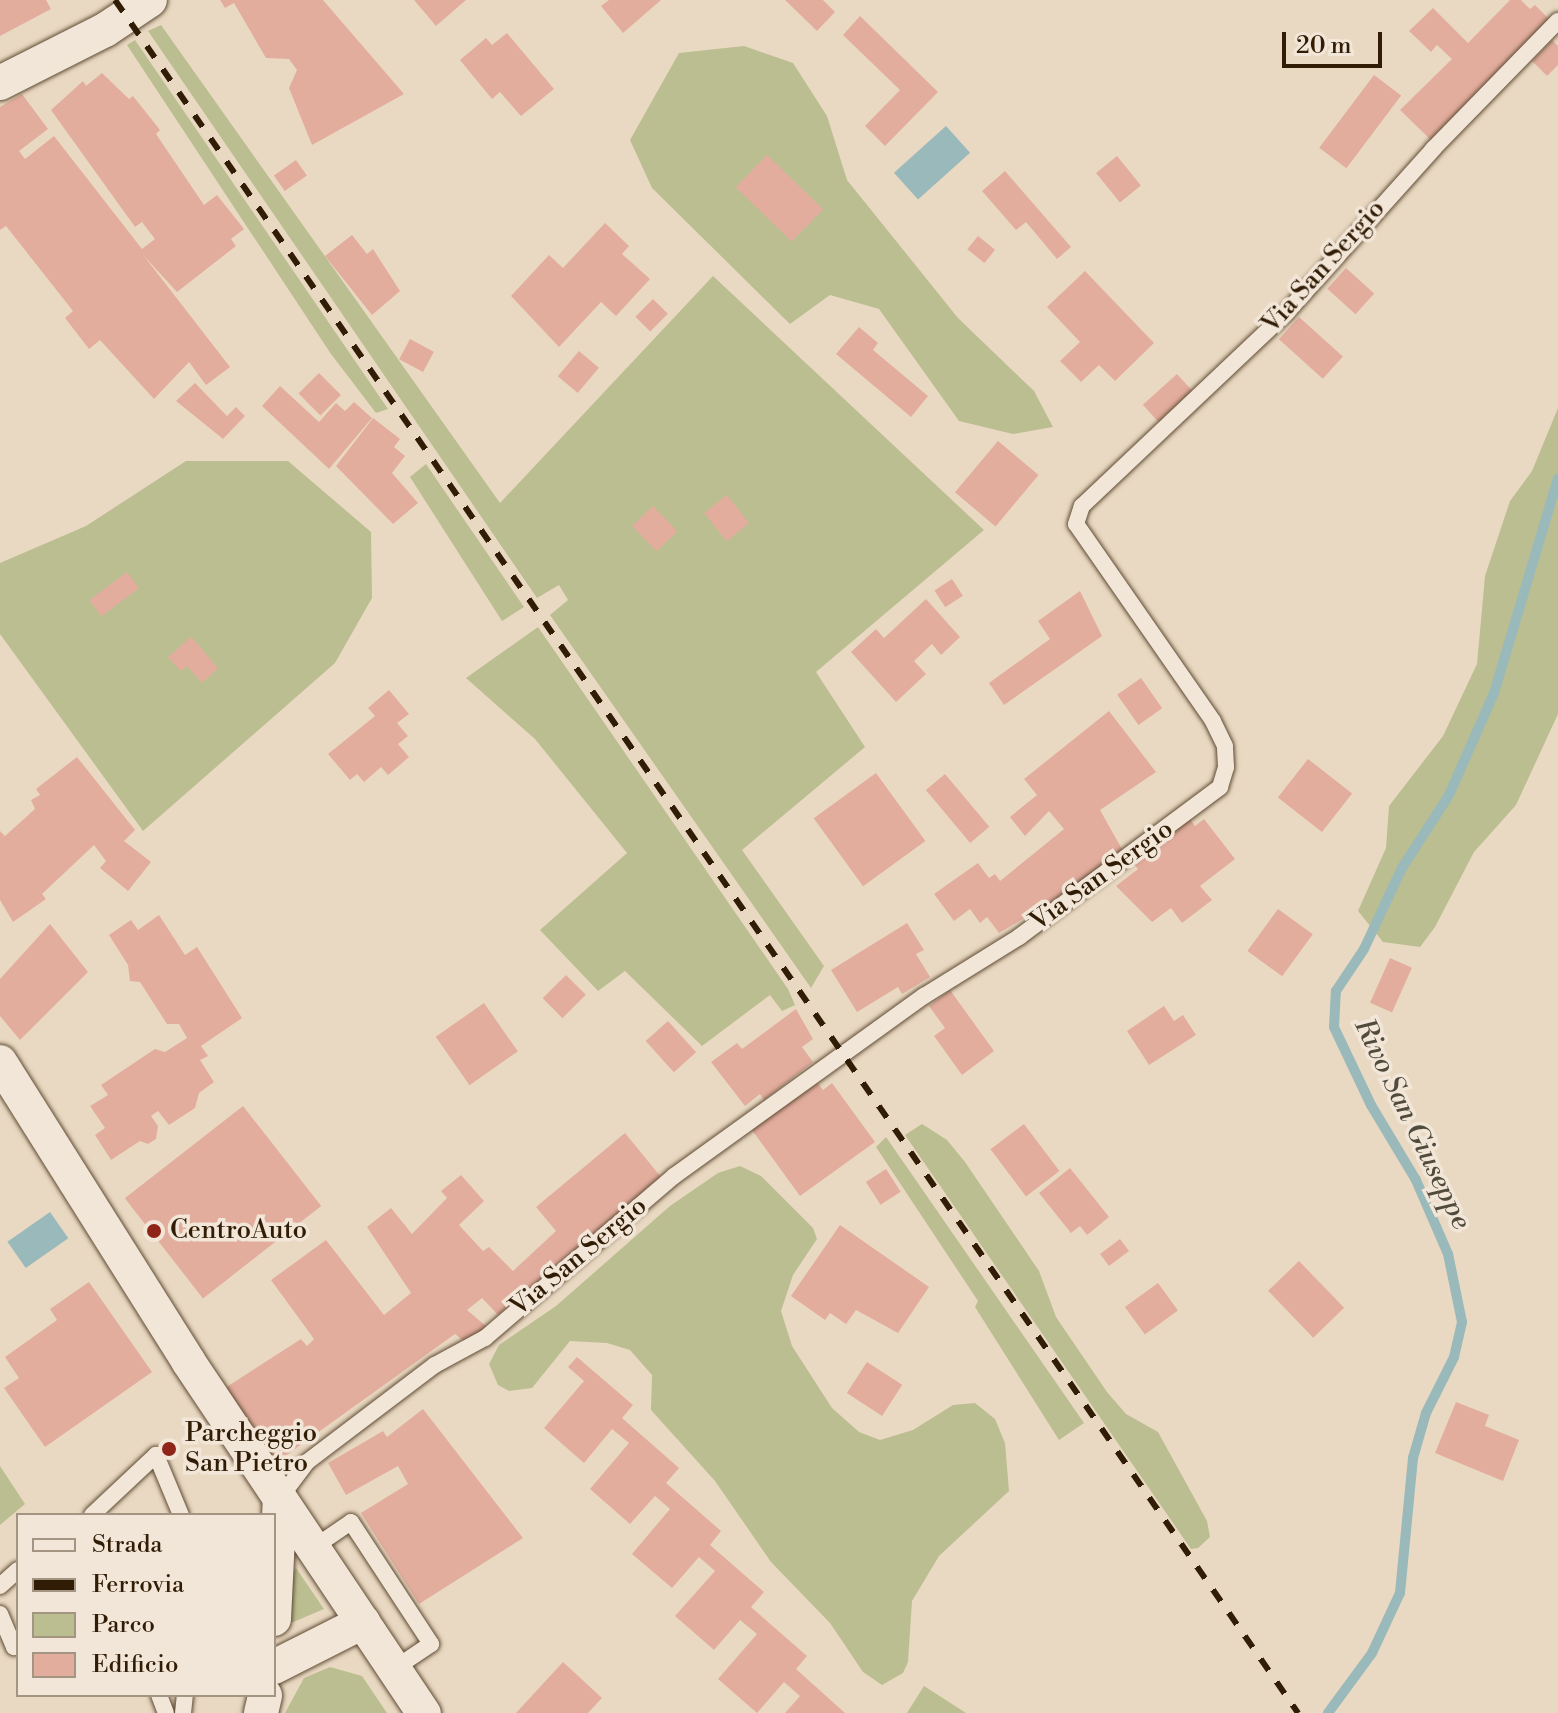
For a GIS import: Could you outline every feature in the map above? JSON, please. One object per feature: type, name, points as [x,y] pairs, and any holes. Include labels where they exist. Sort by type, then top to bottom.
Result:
[{"type":"street","points":[[0,83],[105,30],[150,0]]},
{"type":"street","points":[[0,1062],[280,1498],[424,1713]]},
{"type":"street","points":[[276,1579],[280,1498]]},
{"type":"street","points":[[276,1666],[363,1622]]},
{"type":"lane","name":"Via San Sergio","points":[[280,1498],[307,1462],[435,1365],[485,1338],[696,1159],[924,996],[1019,937],[1220,787],[1226,767],[1225,746],[1213,721],[1076,524],[1082,506],[1287,312],[1433,149],[1558,21]]},
{"type":"lane","points":[[94,1513],[156,1455],[180,1513]]},
{"type":"lane","points":[[313,1548],[351,1522],[431,1644],[394,1669]]},
{"type":"lane","points":[[0,1586],[16,1572]]},
{"type":"lane","points":[[0,1614],[16,1646]]},
{"type":"green space","points":[[161,25],[500,503],[713,276],[984,530],[816,672],[865,747],[742,850],[824,966],[811,988],[550,615],[568,600],[559,585],[537,598],[148,31]]},
{"type":"green space","points":[[135,40],[388,409],[376,413],[331,354],[127,45]]},
{"type":"green space","points":[[744,46],[793,63],[827,116],[847,180],[958,318],[1034,391],[1053,427],[1013,434],[959,421],[879,309],[830,295],[790,324],[652,188],[630,140],[679,53]]},
{"type":"green space","points":[[1558,408],[1558,714],[1516,805],[1474,852],[1435,927],[1420,947],[1383,942],[1358,911],[1386,848],[1389,806],[1443,736],[1477,664],[1485,576],[1510,501],[1532,471]]},
{"type":"green space","points":[[186,461],[288,461],[371,532],[372,598],[335,663],[143,831],[0,634],[0,563],[86,526]]},
{"type":"green space","points":[[426,464],[524,607],[502,621],[410,477]]},
{"type":"green space","points":[[538,627],[788,989],[795,1005],[782,1011],[770,995],[702,1046],[625,971],[598,991],[540,930],[627,853],[535,739],[466,678]]},
{"type":"green space","points":[[922,1124],[947,1140],[965,1162],[1039,1271],[1056,1317],[1107,1392],[1126,1414],[1158,1432],[1207,1521],[1210,1537],[1198,1548],[1191,1549],[905,1135]]},
{"type":"green space","points":[[886,1137],[1084,1423],[1059,1440],[975,1307],[978,1301],[876,1147]]},
{"type":"green space","points":[[740,1166],[761,1176],[813,1228],[817,1239],[793,1275],[781,1311],[792,1346],[832,1408],[859,1432],[880,1440],[913,1430],[953,1405],[975,1403],[995,1419],[1005,1443],[1009,1491],[939,1556],[912,1601],[908,1662],[903,1673],[882,1685],[863,1672],[830,1623],[771,1562],[715,1481],[651,1410],[652,1375],[630,1350],[607,1343],[570,1341],[532,1388],[509,1391],[498,1385],[489,1364],[499,1345],[556,1306],[670,1206],[718,1173]]},
{"type":"green space","points":[[0,1466],[25,1504],[0,1525]]},
{"type":"green space","points":[[296,1568],[324,1609],[291,1623],[292,1574]]},
{"type":"green space","points":[[330,1667],[362,1676],[387,1713],[285,1713],[304,1678]]},
{"type":"green space","points":[[924,1686],[966,1713],[907,1713]]},
{"type":"water","points":[[946,126],[970,153],[918,200],[894,173]]},
{"type":"water","points":[[50,1212],[68,1238],[26,1268],[7,1242]]},
{"type":"building","points":[[0,0],[46,0],[51,9],[0,36]]},
{"type":"building","points":[[220,0],[323,0],[404,94],[312,145],[289,88],[297,70],[289,59],[266,58],[234,3],[225,8]]},
{"type":"building","points":[[414,0],[466,0],[436,26]]},
{"type":"building","points":[[609,0],[661,0],[623,33],[601,6]]},
{"type":"building","points":[[785,0],[823,0],[835,12],[817,31]]},
{"type":"building","points":[[1510,0],[1521,0],[1530,9],[1535,5],[1550,20],[1431,140],[1400,110],[1452,59],[1437,45],[1431,52],[1409,31],[1433,8],[1468,43]]},
{"type":"building","points":[[860,16],[938,92],[885,146],[865,126],[900,90],[843,35]]},
{"type":"building","points":[[507,33],[554,89],[521,116],[500,92],[492,99],[460,60],[486,38],[492,45]]},
{"type":"building","points":[[1552,40],[1558,46],[1558,65],[1547,76],[1532,61]]},
{"type":"building","points":[[102,73],[129,99],[133,96],[160,130],[156,134],[204,205],[217,195],[244,229],[231,239],[236,246],[177,292],[144,256],[230,367],[206,385],[189,362],[154,399],[100,340],[89,349],[65,318],[73,311],[6,226],[0,230],[0,107],[22,94],[48,129],[19,151],[25,159],[54,136],[142,249],[155,239],[142,222],[135,227],[51,110],[83,81],[86,86]]},
{"type":"building","points":[[1374,75],[1401,95],[1346,168],[1319,148]]},
{"type":"building","points":[[767,155],[823,209],[792,242],[736,187]]},
{"type":"building","points":[[1117,156],[1141,186],[1120,203],[1096,173]]},
{"type":"building","points":[[296,160],[307,176],[285,191],[274,175]]},
{"type":"building","points":[[1005,171],[1071,247],[1057,259],[1026,222],[1016,230],[982,191]]},
{"type":"building","points":[[605,223],[629,246],[622,254],[650,279],[616,316],[601,302],[559,347],[511,296],[549,255],[563,268]]},
{"type":"building","points":[[352,235],[367,254],[373,249],[400,291],[372,315],[325,256]]},
{"type":"building","points":[[978,236],[995,250],[984,263],[967,249]]},
{"type":"building","points":[[1346,268],[1374,293],[1356,314],[1327,289]]},
{"type":"building","points":[[1085,271],[1154,343],[1115,381],[1099,365],[1081,382],[1060,361],[1080,342],[1047,307]]},
{"type":"building","points":[[653,299],[668,314],[650,332],[635,317]]},
{"type":"building","points":[[1299,317],[1343,356],[1323,379],[1279,339]]},
{"type":"building","points":[[859,327],[878,343],[873,350],[928,396],[911,417],[836,354]]},
{"type":"building","points":[[410,339],[434,352],[423,372],[399,359]]},
{"type":"building","points":[[579,351],[599,368],[578,393],[558,376]]},
{"type":"building","points":[[319,373],[341,395],[320,415],[298,394]]},
{"type":"building","points":[[1177,374],[1195,394],[1161,425],[1143,405]]},
{"type":"building","points":[[195,383],[227,416],[236,407],[245,416],[223,439],[176,401]]},
{"type":"building","points":[[280,386],[319,422],[336,403],[345,411],[354,402],[372,418],[329,469],[262,406]]},
{"type":"building","points":[[373,418],[400,439],[394,447],[405,456],[392,473],[418,503],[393,524],[336,466]]},
{"type":"building","points":[[998,441],[1039,475],[996,526],[955,492]]},
{"type":"building","points":[[727,495],[749,523],[726,541],[704,513]]},
{"type":"building","points":[[653,506],[677,531],[656,551],[632,526]]},
{"type":"building","points":[[127,572],[139,588],[102,616],[89,600]]},
{"type":"building","points":[[952,579],[963,596],[945,607],[934,590]]},
{"type":"building","points":[[1080,591],[1102,636],[1004,705],[989,683],[1050,639],[1038,621]]},
{"type":"building","points":[[926,599],[960,637],[941,655],[932,644],[914,661],[926,674],[896,702],[851,652],[876,629],[884,638]]},
{"type":"building","points":[[191,637],[218,668],[202,683],[187,666],[181,671],[168,657]]},
{"type":"building","points":[[1141,678],[1162,708],[1138,725],[1117,695]]},
{"type":"building","points":[[389,690],[409,714],[397,723],[408,736],[398,744],[409,757],[388,775],[381,767],[364,782],[357,774],[350,780],[328,754],[375,716],[368,708]]},
{"type":"building","points":[[1109,711],[1156,772],[1100,810],[1123,851],[1028,921],[1026,917],[999,933],[987,917],[980,923],[970,909],[954,921],[934,894],[978,863],[989,878],[995,874],[1000,881],[1064,829],[1049,811],[1025,836],[1010,817],[1037,795],[1024,779]]},
{"type":"building","points":[[77,757],[135,830],[124,841],[151,862],[128,891],[100,868],[106,861],[94,845],[42,894],[46,899],[13,922],[0,900],[0,831],[5,836],[35,809],[31,800],[40,795],[36,789]]},
{"type":"building","points":[[1308,759],[1352,793],[1322,832],[1278,798]]},
{"type":"building","points":[[876,773],[925,841],[863,886],[814,818]]},
{"type":"building","points":[[945,774],[989,827],[970,843],[926,790]]},
{"type":"building","points":[[1190,819],[1195,826],[1204,819],[1235,859],[1200,886],[1212,900],[1182,923],[1171,908],[1152,922],[1116,886],[1138,869],[1133,863]]},
{"type":"building","points":[[1278,909],[1313,934],[1282,976],[1247,951]]},
{"type":"building","points":[[159,915],[185,955],[197,947],[242,1018],[201,1046],[208,1056],[200,1060],[214,1082],[199,1093],[195,1108],[169,1125],[158,1111],[151,1116],[158,1126],[156,1139],[148,1144],[140,1141],[111,1160],[95,1135],[105,1128],[90,1106],[108,1095],[101,1085],[155,1049],[165,1052],[187,1038],[179,1024],[167,1024],[140,982],[130,981],[128,965],[109,935],[131,920],[138,930]]},
{"type":"building","points":[[907,923],[924,950],[916,954],[930,977],[902,994],[898,987],[857,1012],[831,970]]},
{"type":"building","points":[[50,924],[88,972],[20,1040],[0,1016],[0,979]]},
{"type":"building","points":[[1390,958],[1412,968],[1392,1013],[1370,1003]]},
{"type":"building","points":[[566,975],[586,995],[562,1018],[543,998]]},
{"type":"building","points":[[950,990],[994,1051],[962,1075],[934,1036],[945,1028],[929,1006]]},
{"type":"building","points":[[484,1003],[518,1051],[470,1085],[436,1037]]},
{"type":"building","points":[[1164,1006],[1174,1021],[1183,1015],[1196,1035],[1149,1065],[1127,1031]]},
{"type":"building","points":[[796,1009],[813,1039],[802,1047],[813,1062],[764,1100],[760,1094],[745,1106],[711,1062],[737,1043],[742,1049]]},
{"type":"building","points":[[668,1021],[696,1052],[674,1072],[646,1041]]},
{"type":"building","points":[[814,1078],[823,1090],[832,1083],[875,1142],[800,1196],[749,1126]]},
{"type":"building","points":[[243,1106],[321,1206],[203,1298],[125,1198]]},
{"type":"building","points":[[1024,1124],[1060,1171],[1026,1196],[990,1149]]},
{"type":"building","points":[[625,1133],[661,1177],[498,1315],[482,1298],[467,1310],[487,1327],[465,1342],[455,1334],[274,1464],[225,1388],[301,1339],[307,1346],[314,1339],[271,1280],[326,1240],[384,1315],[411,1293],[367,1227],[391,1208],[412,1234],[447,1198],[441,1191],[461,1175],[484,1201],[459,1225],[483,1251],[489,1247],[513,1271],[556,1231],[536,1207]]},
{"type":"building","points":[[1070,1168],[1109,1217],[1087,1235],[1080,1226],[1071,1233],[1039,1193]]},
{"type":"building","points":[[886,1169],[901,1192],[881,1205],[866,1182]]},
{"type":"building","points":[[840,1225],[929,1287],[898,1333],[856,1310],[846,1324],[830,1313],[825,1320],[791,1296]]},
{"type":"building","points":[[1120,1239],[1129,1251],[1109,1266],[1100,1254]]},
{"type":"building","points":[[1299,1261],[1344,1308],[1313,1338],[1268,1291]]},
{"type":"building","points":[[89,1282],[152,1372],[45,1447],[4,1388],[19,1378],[5,1357],[57,1320],[50,1309]]},
{"type":"building","points":[[1158,1283],[1178,1311],[1145,1335],[1125,1307]]},
{"type":"building","points":[[577,1357],[633,1405],[622,1418],[679,1468],[666,1483],[721,1531],[710,1545],[764,1592],[751,1607],[807,1656],[796,1669],[845,1713],[785,1713],[800,1696],[784,1682],[757,1713],[718,1679],[757,1634],[740,1620],[714,1650],[675,1616],[715,1571],[699,1557],[672,1588],[632,1554],[670,1509],[655,1496],[630,1524],[590,1489],[629,1443],[612,1429],[584,1463],[544,1428],[584,1381],[568,1367]]},
{"type":"building","points":[[867,1362],[902,1385],[882,1416],[847,1393]]},
{"type":"building","points":[[1456,1402],[1489,1415],[1485,1426],[1519,1440],[1503,1481],[1435,1453]]},
{"type":"building","points":[[423,1409],[523,1538],[419,1604],[361,1513],[408,1484],[398,1466],[346,1495],[328,1463],[383,1431],[387,1437]]},
{"type":"building","points":[[563,1662],[602,1698],[588,1713],[516,1713]]},
{"type":"waterway","name":"Rivo San Giuseppe","points":[[1328,1713],[1372,1653],[1400,1593],[1413,1458],[1426,1413],[1454,1357],[1462,1322],[1448,1254],[1416,1180],[1371,1105],[1334,1027],[1336,991],[1364,949],[1402,868],[1449,795],[1494,693],[1558,478]]},
{"type":"railway","points":[[115,0],[1298,1713]]},
{"type":"place","name":"CentroAuto","points":[[154,1231]]},
{"type":"place","name":"Parcheggio San Pietro","points":[[169,1449]]}]
